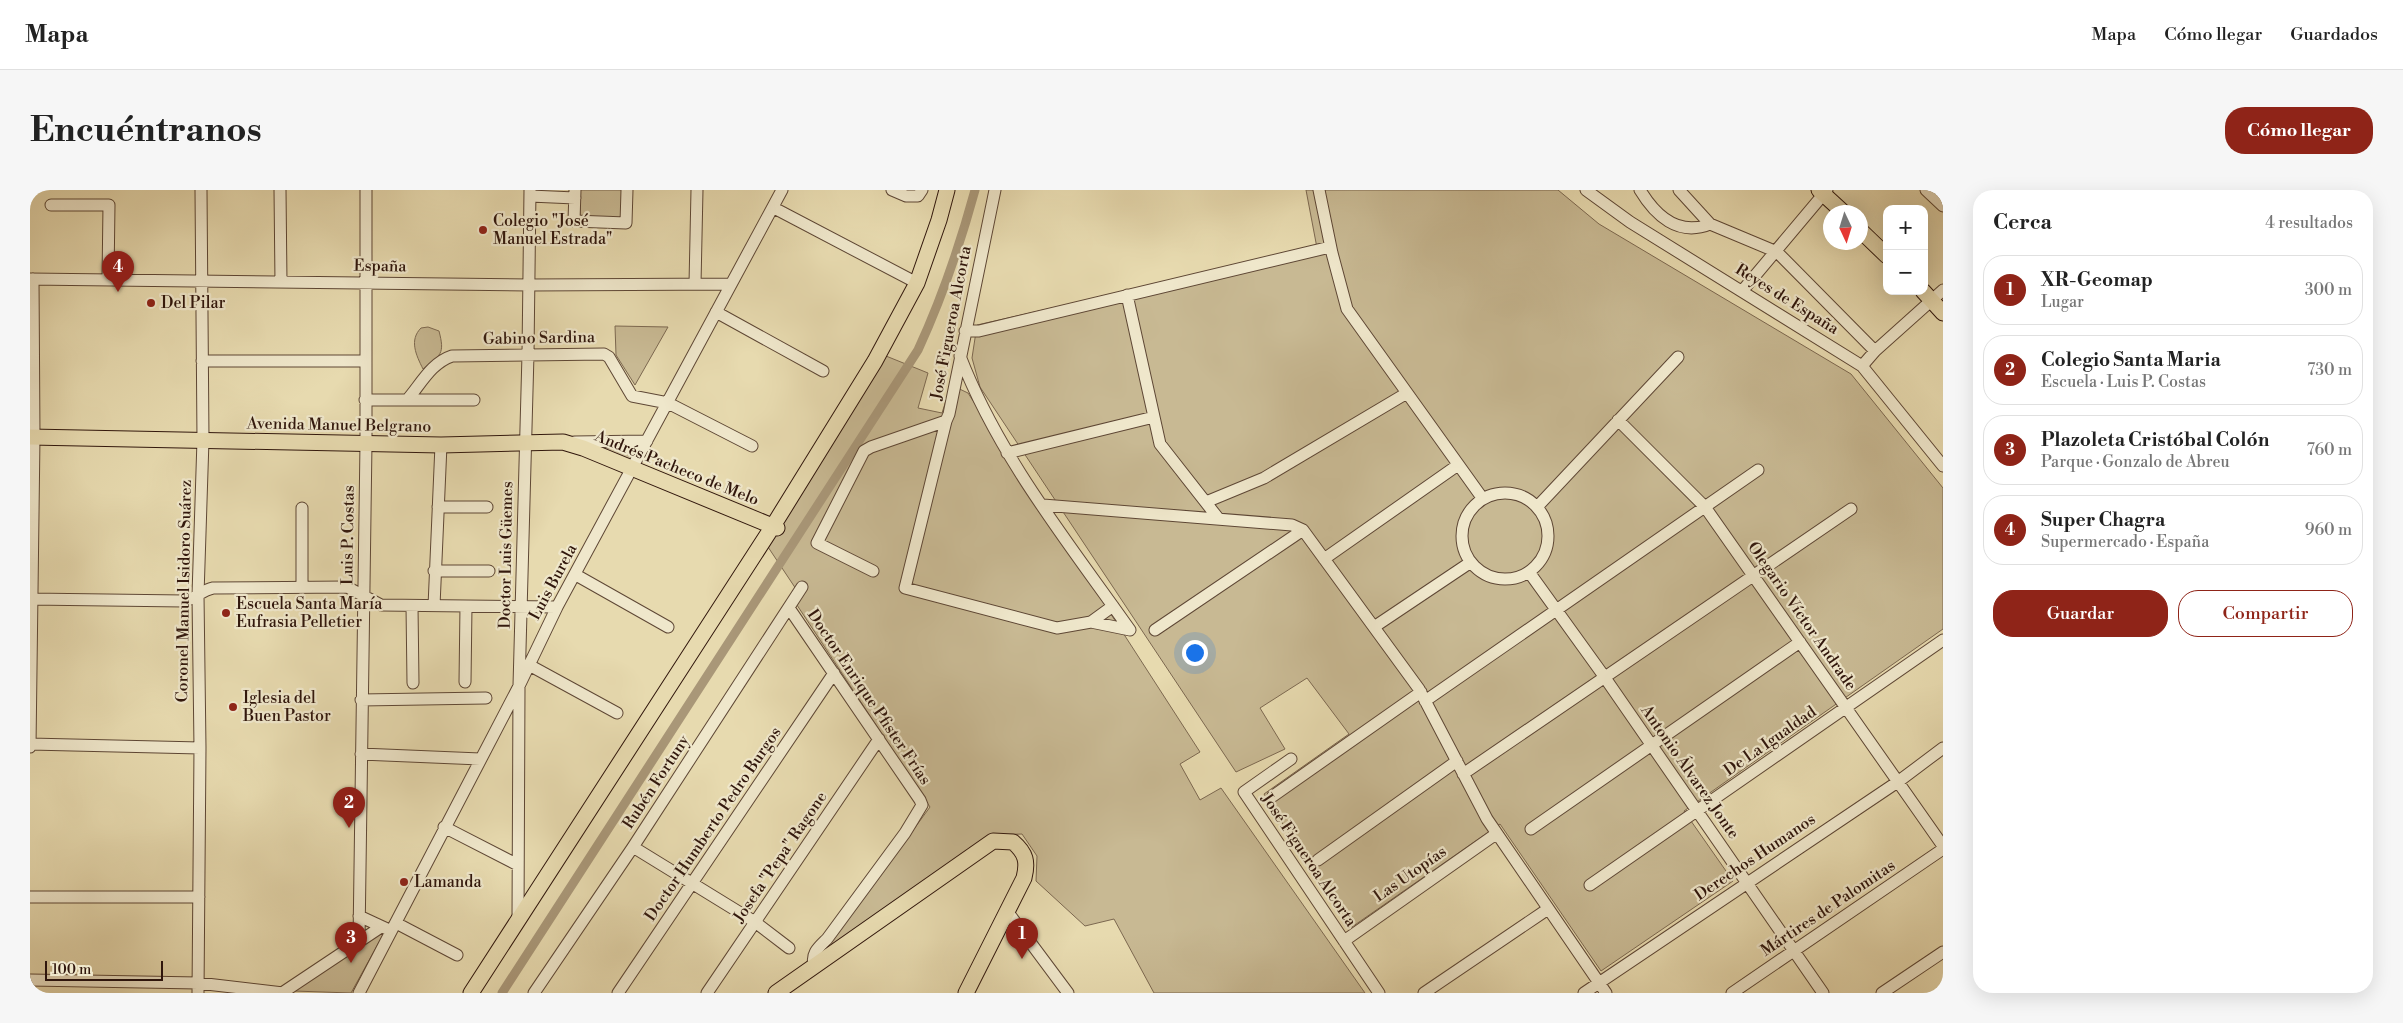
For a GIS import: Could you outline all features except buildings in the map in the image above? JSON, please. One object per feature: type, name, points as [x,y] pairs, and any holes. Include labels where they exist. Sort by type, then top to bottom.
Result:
[{"type":"main road","points":[[479,993],[642,741],[775,527],[875,361],[917,283],[939,220],[947,190]]},
{"type":"main road","points":[[471,993],[873,374],[920,288],[951,190]]},
{"type":"main road","points":[[1823,191],[1836,205]]},
{"type":"main road","points":[[1868,238],[1883,252]]},
{"type":"main road","points":[[1933,294],[1943,313]]},
{"type":"main road","name":"Avenida Manuel Belgrano","points":[[32,437],[441,445],[563,442]]},
{"type":"main road","name":"Andrés Pacheco de Melo","points":[[563,442],[584,448],[775,527]]},
{"type":"main road","points":[[776,993],[993,841],[1013,842],[1026,856],[1027,866],[1024,878],[966,993]]},
{"type":"street","name":"Coronel Manuel Isidoro Suárez","points":[[198,988],[200,748],[198,595],[203,440],[201,190]]},
{"type":"street","points":[[280,190],[281,282]]},
{"type":"street","name":"Luis P. Costas","points":[[359,940],[366,443],[366,190]]},
{"type":"street","points":[[530,193],[575,194],[574,221],[626,223],[627,190]]},
{"type":"street","points":[[695,284],[697,190]]},
{"type":"street","name":"Luis Burela","points":[[363,992],[390,927],[519,686],[557,607],[576,575],[730,284],[774,208],[782,190]]},
{"type":"street","points":[[892,190],[912,197],[918,196],[922,190]]},
{"type":"street","name":"José Figueroa Alcorta","points":[[873,571],[817,543],[864,451],[946,421],[995,190]]},
{"type":"street","points":[[1319,190],[1330,247],[1348,308],[1483,500]]},
{"type":"street","name":"Reyes de España","points":[[1586,190],[1630,222],[1743,290],[1862,366],[1943,466]]},
{"type":"street","points":[[1640,190],[1650,208],[1673,224],[1700,228],[1710,224]]},
{"type":"street","points":[[1679,190],[1710,224],[1777,252],[1875,351]]},
{"type":"street","points":[[1926,190],[1943,206]]},
{"type":"street","points":[[1743,290],[1777,252],[1823,191]]},
{"type":"street","name":"Doctor Luis Güemes","points":[[518,922],[519,686],[524,443],[528,354],[530,193]]},
{"type":"street","points":[[51,205],[109,205],[108,280]]},
{"type":"street","points":[[774,208],[917,283]]},
{"type":"street","points":[[965,331],[980,331],[1330,247]]},
{"type":"street","name":"España","points":[[31,279],[529,285],[730,284]]},
{"type":"street","points":[[31,279],[30,745],[200,748]]},
{"type":"street","points":[[1862,366],[1933,294]]},
{"type":"street","points":[[1127,295],[1160,444],[1218,518]]},
{"type":"street","points":[[716,312],[823,371]]},
{"type":"street","name":"Gabino Sardina","points":[[407,400],[432,368],[441,360],[452,356],[604,354],[609,357],[632,396],[668,403]]},
{"type":"street","points":[[946,421],[904,588],[1058,628],[1091,622],[1130,630],[1007,453],[974,391],[960,356]]},
{"type":"street","points":[[1537,507],[1678,357]]},
{"type":"street","points":[[202,361],[366,361]]},
{"type":"street","points":[[1206,502],[1264,478],[1407,393]]},
{"type":"street","points":[[365,400],[474,400]]},
{"type":"street","points":[[668,403],[752,446]]},
{"type":"street","points":[[1007,453],[1154,417]]},
{"type":"street","name":"Olegario Víctor Andrade","points":[[1618,420],[1705,507],[1899,781],[1943,848]]},
{"type":"street","name":"Avenida Manuel Belgrano","points":[[563,442],[647,441]]},
{"type":"street","points":[[434,606],[434,571],[441,445]]},
{"type":"street","points":[[1324,559],[1458,465]]},
{"type":"street","points":[[1274,796],[1556,610],[1758,470]]},
{"type":"street","points":[[1504,493],[1518,495],[1537,507],[1547,523],[1549,537],[1543,557],[1529,572],[1516,578],[1501,579],[1487,575],[1471,562],[1466,555],[1462,541],[1463,526],[1468,513],[1483,500],[1490,495],[1504,493]]},
{"type":"street","points":[[1043,505],[1292,525],[1303,530],[1423,696],[1496,834],[1606,993]]},
{"type":"street","points":[[438,507],[487,507]]},
{"type":"street","points":[[302,508],[302,588]]},
{"type":"street","points":[[1463,774],[1753,574],[1851,509]]},
{"type":"street","points":[[1155,630],[1303,530]]},
{"type":"street","points":[[1374,627],[1471,562]]},
{"type":"street","points":[[434,571],[489,571]]},
{"type":"street","name":"Antonio Álvarez Jonte","points":[[1529,572],[1652,745],[1823,993]]},
{"type":"street","points":[[576,575],[668,627]]},
{"type":"street","name":"Rubén Fortuny","points":[[534,993],[633,847],[802,586]]},
{"type":"street","points":[[30,599],[184,601],[191,600],[205,590],[213,588],[347,587],[381,605],[557,607]]},
{"type":"street","points":[[412,606],[413,683]]},
{"type":"street","points":[[465,682],[466,606]]},
{"type":"street","points":[[1091,622],[1113,606]]},
{"type":"street","name":"Doctor Enrique Pfister Frías","points":[[789,608],[922,805],[905,833],[827,939],[817,949],[813,958],[814,965]]},
{"type":"street","name":"De La Igualdad","points":[[1590,885],[1943,640]]},
{"type":"street","points":[[1531,829],[1800,642]]},
{"type":"street","points":[[529,665],[617,713]]},
{"type":"street","name":"Doctor Humberto Pedro Burgos","points":[[618,993],[834,673]]},
{"type":"street","points":[[361,700],[486,698]]},
{"type":"street","name":"Josefa \"Pepa\" Ragone","points":[[707,993],[879,739]]},
{"type":"street","name":"Derechos Humanos","points":[[1584,993],[1746,882],[1899,781],[1943,748]]},
{"type":"street","points":[[361,754],[480,759]]},
{"type":"street","name":"José Figueroa Alcorta","points":[[1291,759],[1244,792],[1379,993]]},
{"type":"street","points":[[1318,860],[1457,761]]},
{"type":"street","points":[[444,827],[518,865]]},
{"type":"street","name":"Las Utopías","points":[[1344,941],[1496,834]]},
{"type":"street","points":[[633,847],[755,922],[789,948]]},
{"type":"street","name":"Mártires de Palomitas","points":[[1732,993],[1943,848]]},
{"type":"street","points":[[30,897],[199,897]]},
{"type":"street","points":[[1424,993],[1548,909]]},
{"type":"street","points":[[1007,911],[1068,993]]},
{"type":"street","points":[[359,916],[457,955]]},
{"type":"street","points":[[30,980],[283,993],[359,940],[390,927]]},
{"type":"street","points":[[1882,993],[1943,952]]},
{"type":"shaded area","points":[[580,190],[622,190],[622,218],[580,218]]},
{"type":"shaded area","points":[[1306,190],[1558,190],[1599,224],[1851,374],[1943,488],[1943,629],[1684,811],[1733,881],[1601,971],[1500,824],[1349,929],[1264,794],[1349,734],[1307,678],[1260,708],[1285,749],[1236,772],[980,387],[972,358],[977,325],[1317,248]]},
{"type":"shaded area","points":[[615,326],[668,327],[635,385],[616,355]]},
{"type":"shaded area","points":[[428,327],[439,331],[442,345],[438,357],[423,369],[416,353],[415,338],[421,328]]},
{"type":"shaded area","points":[[886,356],[928,373],[918,408],[942,413],[951,385],[968,393],[1200,752],[1180,764],[1200,800],[1221,788],[1365,993],[1154,993],[1114,919],[1085,926],[1036,881],[1037,856],[1022,834],[993,835],[829,950],[826,949],[930,807],[793,599],[796,589],[768,547]]},
{"type":"shaded area","points":[[594,448],[639,448],[630,465]]},
{"type":"shaded area","points":[[377,933],[383,935],[351,993],[294,991]]},
{"type":"waterway","points":[[502,993],[918,350],[950,271],[975,190]]},
{"type":"place","name":"Colegio \"José Manuel Estrada\"","points":[[483,230]]},
{"type":"place","name":"Super Chagra","points":[[118,292]]},
{"type":"place","name":"Del Pilar","points":[[151,303]]},
{"type":"place","name":"Escuela Santa María Eufrasia Pelletier","points":[[226,613]]},
{"type":"place","name":"Iglesia del Buen Pastor","points":[[233,707]]},
{"type":"place","name":"Colegio Santa Maria","points":[[349,828]]},
{"type":"place","name":"Lamanda","points":[[404,882]]},
{"type":"place","name":"XR-Geomap","points":[[1022,959]]},
{"type":"place","name":"Plazoleta Cristóbal Colón","points":[[351,963]]}]
